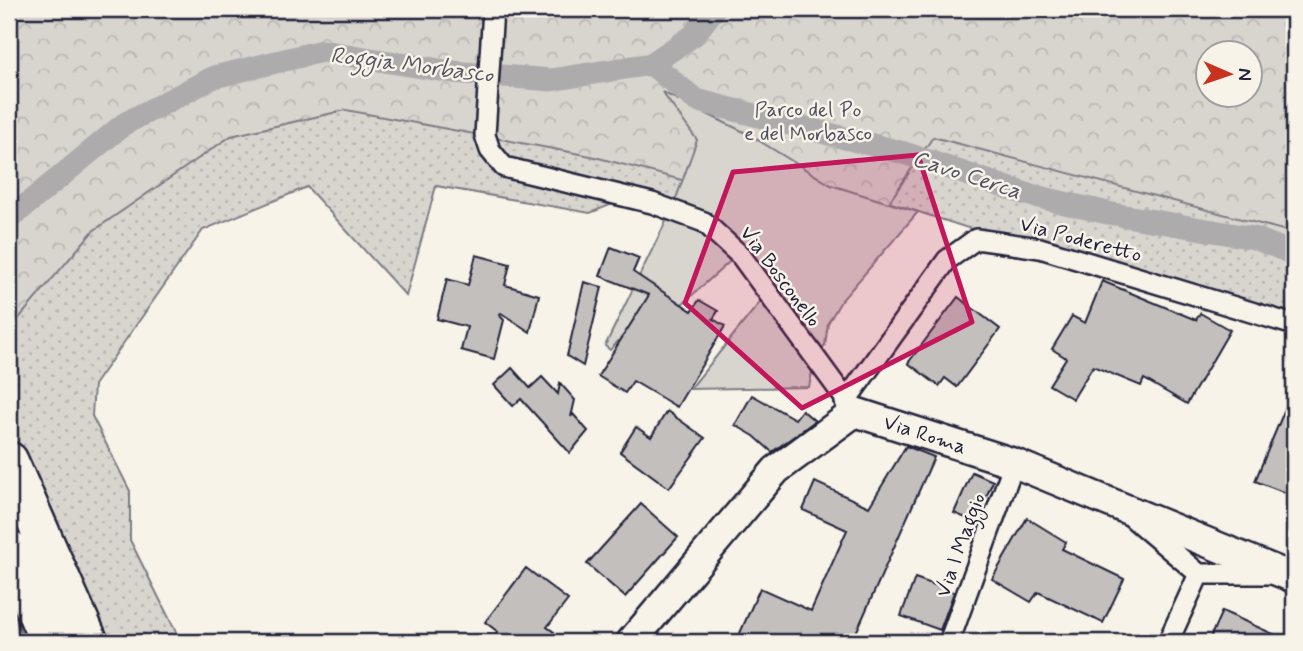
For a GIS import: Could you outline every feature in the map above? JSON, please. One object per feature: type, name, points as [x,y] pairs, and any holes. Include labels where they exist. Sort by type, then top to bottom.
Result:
[{"type":"highway","points":[[9,461],[89,642]]},
{"type":"highway","points":[[9,549],[49,642]]},
{"type":"street","name":"Via Bosconello","points":[[493,10],[485,135],[490,150],[505,167],[652,203],[704,222],[741,256],[850,407]]},
{"type":"street","name":"Via Poderetto","points":[[850,407],[947,260],[976,239],[1040,248],[1294,325]]},
{"type":"street","name":"Via Roma","points":[[631,642],[776,470],[850,407],[1014,463],[1289,576]]},
{"type":"street","name":"Via I Maggio","points":[[949,642],[1014,463]]},
{"type":"street","points":[[1119,506],[1199,574],[1289,576]]},
{"type":"street","points":[[1168,642],[1199,574]]},
{"type":"highlighted area","points":[[918,155],[972,322],[802,408],[685,303],[733,172]]},
{"type":"green space","points":[[9,9],[1294,176],[1294,327],[1020,245],[698,140],[673,207],[625,199],[590,213],[436,186],[406,296],[307,187],[203,230],[94,385],[92,416],[130,491],[130,540],[181,642],[107,642],[9,426]]},
{"type":"green space","name":"Parco del Po e del Morbasco","points":[[9,9],[1294,9],[1294,233],[933,137],[810,320],[720,190],[591,156],[346,110],[231,136],[93,231],[9,330]]},
{"type":"green space","points":[[662,92],[748,134],[831,185],[918,212],[841,301],[828,323],[825,345],[815,357],[809,387],[690,389],[765,296],[736,256],[681,305],[663,292],[610,350],[605,346],[673,207],[697,140]]},
{"type":"green space","points":[[9,605],[25,642],[9,642]]},
{"type":"building","points":[[611,247],[639,258],[633,272],[692,311],[699,300],[718,311],[713,319],[725,326],[677,407],[633,381],[625,393],[598,376],[649,295],[600,276]]},
{"type":"building","points":[[476,255],[510,264],[505,285],[539,295],[530,332],[501,313],[499,315],[504,320],[494,359],[461,350],[467,327],[437,319],[447,279],[468,285]]},
{"type":"building","points":[[1102,281],[1196,320],[1200,313],[1230,330],[1187,404],[1144,379],[1141,386],[1093,366],[1073,399],[1049,385],[1066,358],[1052,349],[1072,316],[1085,323]]},
{"type":"building","points":[[584,282],[602,287],[583,366],[567,356]]},
{"type":"building","points":[[958,297],[1000,329],[957,387],[945,378],[939,386],[908,363]]},
{"type":"building","points":[[512,368],[530,388],[542,377],[558,394],[560,383],[575,400],[571,417],[573,414],[588,431],[570,453],[521,399],[513,406],[494,385]]},
{"type":"building","points":[[1294,387],[1294,478],[1288,494],[1255,481]]},
{"type":"building","points":[[752,395],[795,419],[802,410],[815,421],[772,452],[754,436],[735,425]]},
{"type":"building","points":[[667,411],[705,438],[669,488],[620,452],[636,427],[651,437]]},
{"type":"building","points":[[906,446],[934,457],[852,642],[736,642],[760,588],[811,611],[847,530],[803,510],[815,482],[869,507]]},
{"type":"building","points":[[972,472],[993,481],[975,522],[954,513]]},
{"type":"building","points":[[641,504],[678,537],[625,597],[587,564]]},
{"type":"building","points":[[1027,518],[1066,542],[1062,549],[1124,579],[1103,623],[1038,592],[1031,602],[992,579]]},
{"type":"building","points":[[526,568],[568,600],[547,627],[554,632],[545,642],[490,642],[498,632],[485,622]]},
{"type":"building","points":[[915,578],[954,592],[940,630],[901,616]]},
{"type":"building","points":[[1222,611],[1291,642],[1208,642]]},
{"type":"waterway","name":"Roggia Morbasco","points":[[9,219],[124,124],[214,77],[322,51],[452,72],[551,80],[651,64],[694,35],[714,9]]},
{"type":"waterway","name":"Cavo Cerca","points":[[651,64],[696,100],[904,153],[1026,194],[1108,213],[1254,238],[1294,254]]}]
